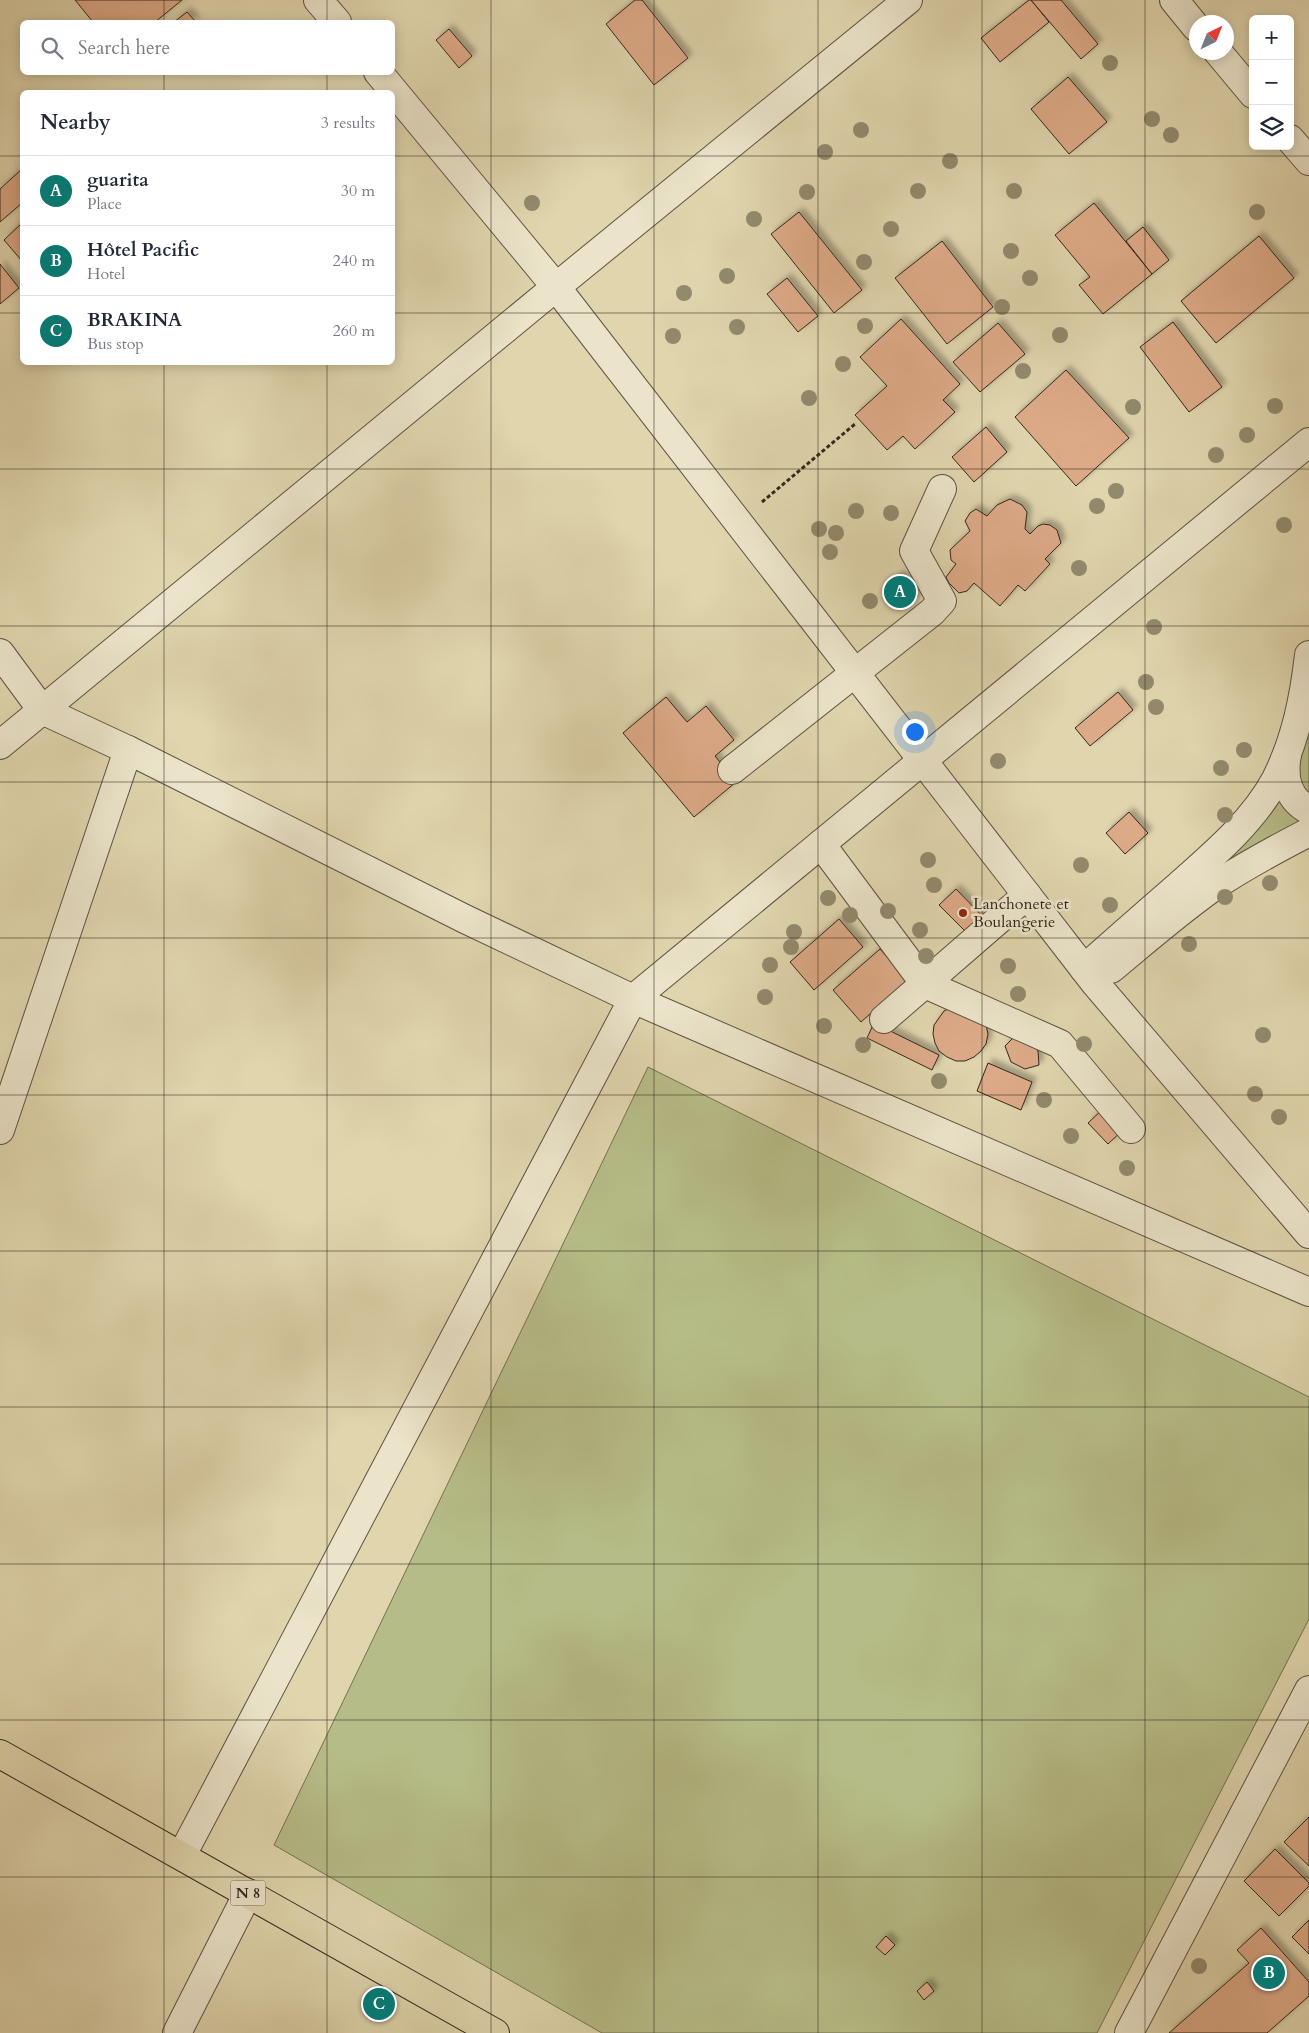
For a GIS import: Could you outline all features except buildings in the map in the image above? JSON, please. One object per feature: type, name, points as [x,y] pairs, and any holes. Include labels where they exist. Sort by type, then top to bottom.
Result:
[{"type":"highway","name":"N 8","points":[[0,1754],[495,2033]]},
{"type":"street","points":[[318,0],[335,20]]},
{"type":"street","points":[[0,745],[908,0]]},
{"type":"street","points":[[1174,0],[1189,18]]},
{"type":"street","points":[[1225,60],[1249,89]]},
{"type":"street","points":[[380,75],[393,90]]},
{"type":"street","points":[[395,93],[556,287],[1090,976],[1309,1234]]},
{"type":"street","points":[[1294,144],[1309,161]]},
{"type":"street","points":[[182,1855],[633,999],[1309,442]]},
{"type":"street","points":[[732,770],[932,612],[942,601],[914,551],[942,489]]},
{"type":"street","points":[[0,653],[42,710],[128,750],[465,919],[633,999],[1309,1292]]},
{"type":"street","points":[[1090,976],[1236,832],[1262,801],[1275,780],[1299,721],[1309,655]]},
{"type":"street","points":[[1309,730],[1295,741],[1287,754],[1284,770],[1287,786],[1295,799],[1309,810]]},
{"type":"street","points":[[0,1130],[128,750]]},
{"type":"street","points":[[1090,976],[1257,859],[1309,832]]},
{"type":"street","points":[[821,844],[925,984],[1060,1044],[1131,1129]]},
{"type":"street","points":[[884,1019],[1027,895]]},
{"type":"street","points":[[1129,2033],[1309,1690]]},
{"type":"street","points":[[177,2033],[248,1893]]},
{"type":"path","points":[[738,521],[855,424]]},
{"type":"green space","points":[[1309,734],[1309,806],[1303,802],[1292,752],[1300,741]]},
{"type":"green space","points":[[1280,794],[1289,811],[1304,823],[1195,889]]},
{"type":"green space","points":[[648,1067],[1309,1397],[1309,1619],[1097,2033],[602,2033],[274,1845]]},
{"type":"place","name":"guarita","points":[[900,592]]},
{"type":"place","name":"Lanchonete et Boulangerie","points":[[963,913]]},
{"type":"place","name":"Hôtel Pacific","points":[[1269,1973]]},
{"type":"place","name":"BRAKINA","points":[[379,2004]]}]
